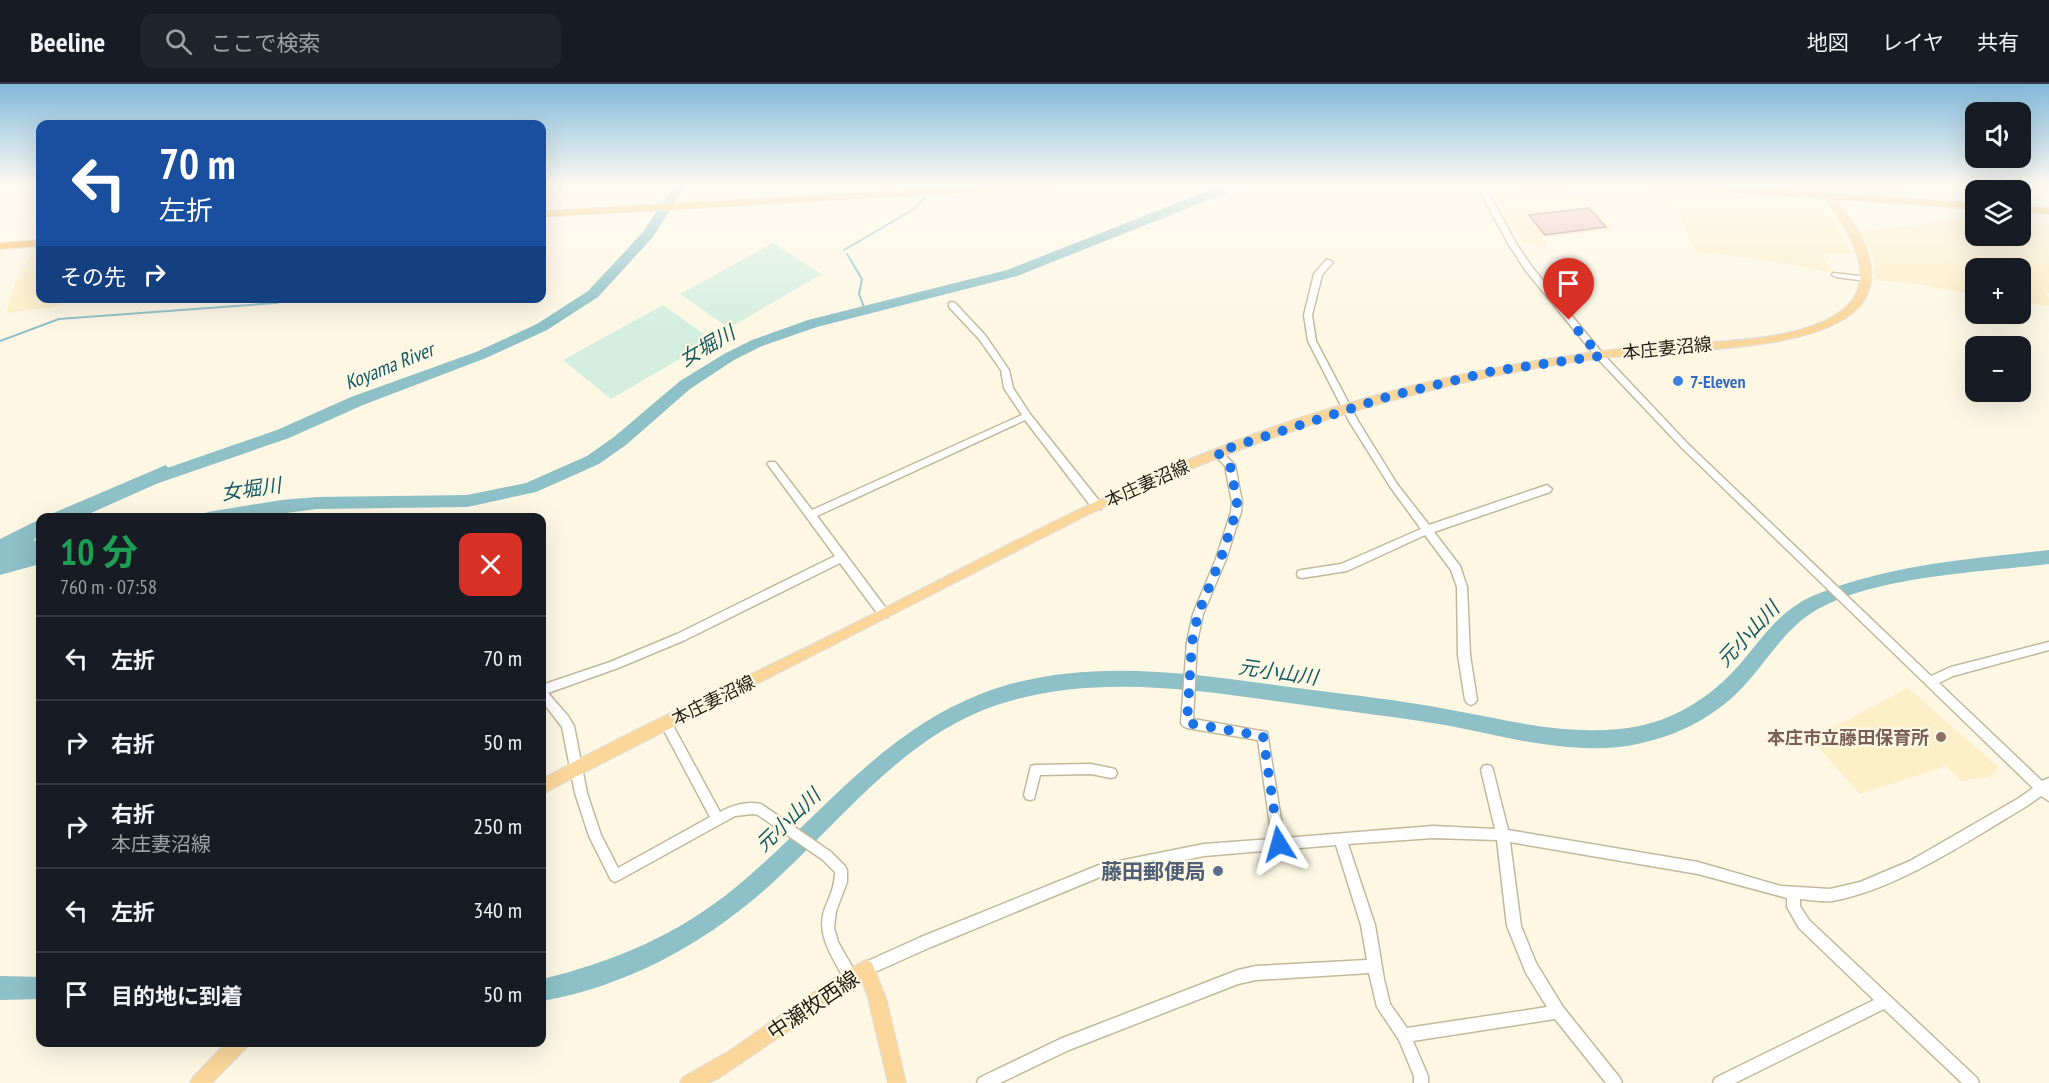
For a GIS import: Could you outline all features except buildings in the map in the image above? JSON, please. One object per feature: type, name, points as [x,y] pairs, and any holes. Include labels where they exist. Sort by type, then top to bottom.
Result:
[{"type":"highway","points":[[0,246],[36,243]]},
{"type":"main road","points":[[1851,231],[1866,259],[1867,279]]},
{"type":"main road","name":"本庄妻沼線","points":[[546,785],[1097,506],[1217,452],[1348,408],[1493,371],[1803,332],[1824,325],[1844,314],[1858,300],[1867,279]]},
{"type":"main road","name":"中瀬牧西線","points":[[689,1083],[723,1065],[859,973],[877,998],[897,1083]]},
{"type":"main road","points":[[199,1083],[235,1047]]},
{"type":"street","points":[[546,697],[568,726],[581,794],[596,836],[615,876],[733,811],[753,808],[768,813],[827,856],[841,870],[842,888],[830,911],[827,926],[829,936],[859,973],[926,942],[1099,871],[1204,850],[1340,838],[1433,832],[1503,835],[1689,866],[1794,894],[1830,895],[1861,888],[1914,865],[2046,789],[1929,682],[1684,446],[1600,356],[1529,268],[1505,231]]},
{"type":"street","points":[[1329,262],[1318,274],[1308,315],[1312,341],[1354,421],[1394,486],[1456,569],[1462,587],[1464,655],[1471,700]]},
{"type":"street","points":[[1836,275],[1867,279]]},
{"type":"street","points":[[952,305],[982,337],[1005,370],[1009,388],[1027,416],[1097,506]]},
{"type":"street","points":[[810,515],[1027,416]]},
{"type":"street","points":[[1217,452],[1230,465],[1237,502],[1236,512],[1221,558],[1198,614],[1190,658],[1187,723],[1263,736],[1279,844]]},
{"type":"street","points":[[772,464],[884,614]]},
{"type":"street","points":[[1302,574],[1343,568],[1428,530],[1547,489]]},
{"type":"street","points":[[546,690],[681,637],[773,594],[841,558]]},
{"type":"street","points":[[1929,682],[1951,672],[2049,646]]},
{"type":"street","points":[[666,723],[717,818]]},
{"type":"street","points":[[1030,795],[1035,770],[1090,769],[1111,773]]},
{"type":"street","points":[[1487,770],[1503,835],[1514,926],[1531,968],[1558,1012],[1615,1083]]},
{"type":"street","points":[[1340,838],[1368,925],[1384,1007],[1404,1035],[1421,1076],[1421,1083]]},
{"type":"street","points":[[1794,894],[1793,907],[1804,924],[1972,1083]]},
{"type":"street","points":[[984,1083],[1065,1044],[1238,977],[1256,973],[1375,966]]},
{"type":"street","points":[[1720,1083],[1885,1000]]},
{"type":"street","points":[[1404,1035],[1450,1027],[1485,1025],[1558,1012]]},
{"type":"shaded area","points":[[1517,231],[1600,231],[1542,238],[1546,247],[1524,243]]},
{"type":"shaded area","points":[[1687,231],[1839,231],[1852,254],[1820,254],[1832,271],[1829,272],[1768,260],[1695,250]]},
{"type":"shaded area","points":[[1965,231],[1965,246],[2031,246],[2031,231],[2049,231],[2049,293],[2045,294],[2049,298],[2049,306],[2031,303],[2031,258],[1965,258],[1965,293],[1917,284],[1875,280],[1874,259],[1861,232]]},
{"type":"shaded area","points":[[36,247],[36,303],[60,303],[56,307],[6,313],[15,284]]},
{"type":"shaded area","points":[[1908,688],[1998,767],[1991,777],[1961,781],[1946,766],[1860,794],[1811,739]]},
{"type":"green space","points":[[773,243],[822,274],[729,328],[680,294]]},
{"type":"green space","points":[[663,305],[712,340],[611,399],[563,360]]},
{"type":"water","points":[[166,465],[174,476],[91,513],[53,513]]},
{"type":"water","points":[[36,521],[36,538],[34,539],[36,541],[36,565],[0,575],[0,539]]},
{"type":"waterway","name":"Koyama River","points":[[150,480],[283,434],[357,401],[481,355],[542,327],[593,294],[650,231]]},
{"type":"waterway","points":[[844,250],[877,231]]},
{"type":"waterway","name":"女堀川","points":[[238,513],[317,503],[467,501],[530,488],[593,460],[620,441],[685,385],[729,357],[757,343],[813,323],[1012,273],[1119,231]]},
{"type":"waterway","points":[[847,254],[862,279],[859,294],[865,310]]},
{"type":"waterway","points":[[0,341],[59,319],[276,303]]},
{"type":"waterway","name":"元小山川","points":[[546,989],[622,967],[648,956],[698,928],[743,895],[773,869],[858,785],[919,736],[953,715],[990,699],[1028,688],[1104,679],[1180,682],[1389,708],[1553,737],[1619,738],[1661,729],[1714,702],[1745,672],[1783,626],[1805,608],[1822,600],[1851,589],[1900,576],[2049,557]]},
{"type":"waterway","name":"元小山川","points":[[0,988],[36,988]]},
{"type":"place","name":"7-Eleven","points":[[1678,381]]},
{"type":"place","name":"本庄市立藤田保育所","points":[[1941,737]]},
{"type":"place","name":"藤田郵便局","points":[[1218,871]]},
{"type":"route","points":[[1279,844],[1263,736],[1187,723],[1190,658],[1198,614],[1221,558],[1236,512],[1237,502],[1230,465],[1217,452],[1390,396],[1493,371],[1600,356],[1569,320]]}]
